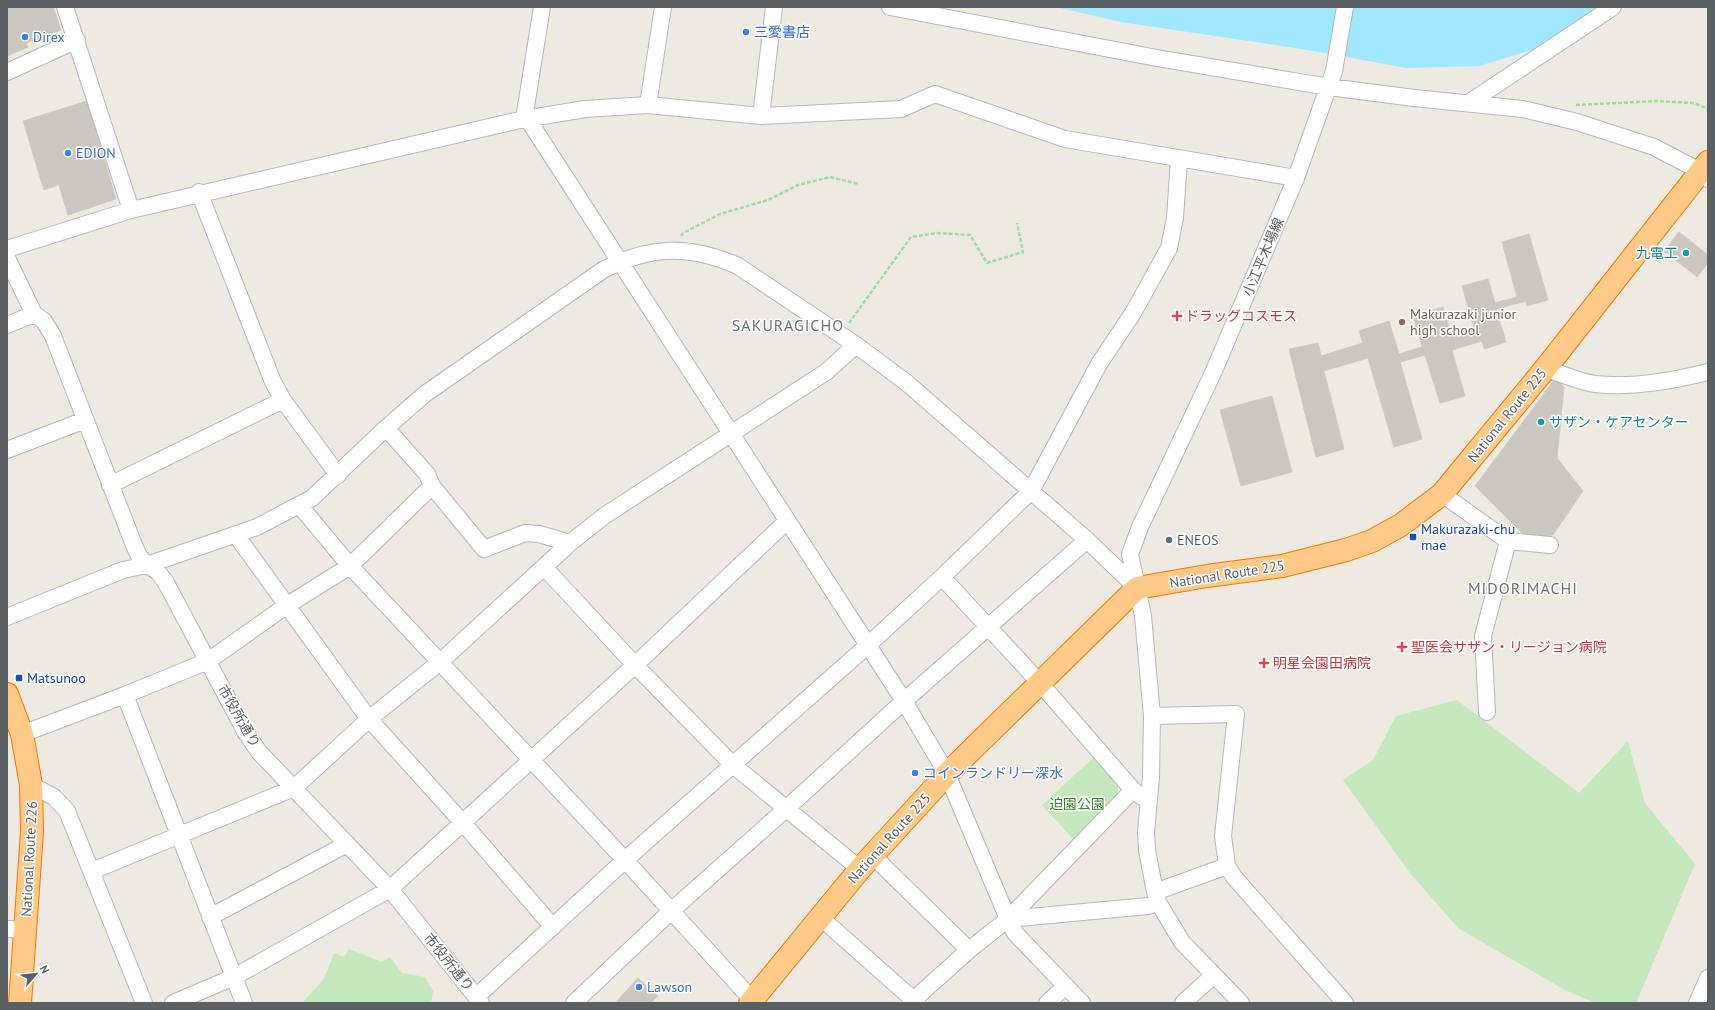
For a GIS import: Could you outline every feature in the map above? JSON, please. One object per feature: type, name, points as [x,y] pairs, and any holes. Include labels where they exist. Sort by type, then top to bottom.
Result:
[{"type":"highway","name":"National Route 225","points":[[752,1002],[866,862],[947,774],[1137,588],[1282,566],[1346,550],[1372,541],[1401,525],[1442,494],[1705,171]]},
{"type":"highway","name":"National Route 226","points":[[7,694],[22,734],[31,785],[32,832],[16,929],[20,1003]]},
{"type":"street","points":[[65,7],[77,40],[130,210]]},
{"type":"street","points":[[542,7],[526,118],[904,701],[947,774],[1015,933],[1082,1003]]},
{"type":"street","points":[[648,105],[663,7]]},
{"type":"street","points":[[761,116],[774,7]]},
{"type":"street","points":[[890,7],[1157,58],[1329,87],[1414,98],[1470,102],[1523,109],[1577,122],[1654,147],[1705,171]]},
{"type":"street","name":"小江平木場線","points":[[1157,897],[1147,850],[1148,802],[1151,777],[1152,716],[1143,616],[1130,554],[1140,527],[1213,373],[1296,178],[1334,71],[1345,7]]},
{"type":"street","points":[[1470,102],[1613,7]]},
{"type":"street","points":[[7,72],[77,40]]},
{"type":"street","points":[[7,249],[130,210],[199,192],[526,118],[585,109],[648,105],[761,116],[901,109],[935,94],[1065,139],[1296,178]]},
{"type":"street","points":[[479,999],[625,860],[867,646],[942,577],[1031,491],[1099,364],[1133,313],[1169,248],[1175,218],[1178,159]]},
{"type":"street","points":[[199,192],[273,382],[283,400],[338,475]]},
{"type":"street","points":[[7,617],[124,570],[147,565],[236,535],[257,527],[300,506],[312,498],[338,475],[386,428],[425,394],[603,270],[620,261],[644,253],[676,250],[718,257],[738,266],[856,345],[906,383],[1031,491],[1087,540],[1137,588]]},
{"type":"street","name":"市役所通り","points":[[7,258],[34,314],[44,321],[53,336],[139,556],[147,565],[157,571],[165,581],[250,739],[259,752],[390,889],[479,999]]},
{"type":"street","points":[[7,324],[34,314]]},
{"type":"street","points":[[92,871],[294,788],[369,719],[440,662],[570,543],[604,516],[731,432],[826,372],[856,345]]},
{"type":"street","points":[[1545,369],[1594,384],[1632,385],[1671,381],[1708,372]]},
{"type":"street","points":[[110,485],[283,400]]},
{"type":"street","points":[[7,450],[85,420]]},
{"type":"street","points":[[386,428],[427,474],[432,486],[484,549],[525,533],[539,534],[570,543]]},
{"type":"street","points":[[22,734],[125,695],[208,661],[286,606],[350,566],[432,486]]},
{"type":"street","points":[[1442,494],[1508,541],[1550,545]]},
{"type":"street","points":[[300,506],[350,566],[625,860],[752,1002]]},
{"type":"street","points":[[173,1003],[234,977],[390,889],[635,665],[787,521]]},
{"type":"street","points":[[236,535],[369,719],[463,823],[553,927]]},
{"type":"street","points":[[579,1001],[672,911],[904,701],[1087,540]]},
{"type":"street","points":[[1487,712],[1483,636],[1508,541]]},
{"type":"street","points":[[544,567],[635,665],[733,765],[787,808],[866,862],[969,950]]},
{"type":"street","points":[[942,577],[1040,683],[1133,790],[1148,802]]},
{"type":"street","points":[[125,695],[244,1003]]},
{"type":"street","points":[[1152,716],[1236,714],[1223,836],[1227,866],[1234,877],[1346,1003]]},
{"type":"street","points":[[31,785],[54,797],[67,811],[144,1003]]},
{"type":"street","points":[[820,917],[913,1002],[969,950],[1008,919],[1133,790]]},
{"type":"street","points":[[210,916],[347,844]]},
{"type":"street","points":[[1008,919],[1148,906],[1157,897],[1227,866]]},
{"type":"street","points":[[1157,897],[1182,942],[1241,1003]]},
{"type":"street","points":[[1183,1003],[1214,975]]},
{"type":"street","points":[[1697,1003],[1708,978]]},
{"type":"street","points":[[1047,1003],[1066,986]]},
{"type":"path","points":[[1569,106],[1657,101],[1694,103],[1708,109]]},
{"type":"path","points":[[676,250],[683,233],[720,214],[768,200],[798,185],[830,177],[859,184]]},
{"type":"path","points":[[840,335],[911,237],[938,233],[970,235],[987,263],[1023,252],[1017,223]]},
{"type":"green space","points":[[1457,700],[1579,793],[1628,741],[1645,803],[1695,864],[1636,1003],[1595,1003],[1563,989],[1458,928],[1410,873],[1343,780],[1373,760],[1396,716]]},
{"type":"green space","name":"迫園公園","points":[[1093,758],[1118,784],[1118,798],[1073,839],[1042,805]]},
{"type":"green space","points":[[349,949],[382,962],[390,957],[402,973],[425,977],[433,991],[431,1003],[302,1003],[324,979],[334,953],[344,957]]},
{"type":"water","points":[[1056,7],[1597,7],[1587,16],[1535,49],[1479,66],[1406,68],[1308,50],[1121,22]]},
{"type":"building","name":"Direx","points":[[7,7],[53,7],[61,30],[26,43],[28,47],[7,56]]},
{"type":"building","name":"EDION","points":[[87,101],[116,199],[68,215],[59,185],[44,190],[23,121]]},
{"type":"building","name":"九電工","points":[[1679,232],[1708,255],[1708,263],[1697,277],[1664,251]]},
{"type":"building","points":[[1529,234],[1548,300],[1527,306],[1526,301],[1496,309],[1506,342],[1484,349],[1482,341],[1452,350],[1465,396],[1440,403],[1425,355],[1400,362],[1422,439],[1394,447],[1368,358],[1324,371],[1344,449],[1316,457],[1289,349],[1318,343],[1321,356],[1363,343],[1359,331],[1389,321],[1399,354],[1422,347],[1413,316],[1443,307],[1451,335],[1474,328],[1462,286],[1488,279],[1495,303],[1517,297],[1502,242]]},
{"type":"building","name":"サザン・ケアセンター","points":[[1555,379],[1564,387],[1557,458],[1583,491],[1553,535],[1526,537],[1475,486]]},
{"type":"building","points":[[1272,396],[1292,472],[1241,486],[1220,410]]},
{"type":"building","name":"Lawson","points":[[638,978],[658,996],[651,1003],[615,1003]]},
{"type":"place","name":"三愛書店","points":[[746,32]]},
{"type":"place","name":"Direx","points":[[25,37]]},
{"type":"place","name":"EDION","points":[[68,153]]},
{"type":"place","name":"九電工","points":[[1686,253]]},
{"type":"place","name":"ドラッグコスモス","points":[[1177,316]]},
{"type":"place","name":"Makurazaki junior high school","points":[[1402,322]]},
{"type":"place","name":"サザン・ケアセンター","points":[[1541,422]]},
{"type":"place","name":"Makurazaki-chu mae","points":[[1413,537]]},
{"type":"place","name":"ENEOS","points":[[1169,540]]},
{"type":"place","name":"聖医会サザン・リージョン病院","points":[[1402,647]]},
{"type":"place","name":"明星会園田病院","points":[[1264,663]]},
{"type":"place","name":"Matsunoo","points":[[19,678]]},
{"type":"place","name":"コインランドリー深水","points":[[915,773]]},
{"type":"place","name":"Lawson","points":[[639,987]]},
{"type":"district","name":"SAKURAGICHO","points":[[788,325]]},
{"type":"district","name":"MIDORIMACHI","points":[[1523,588]]}]
